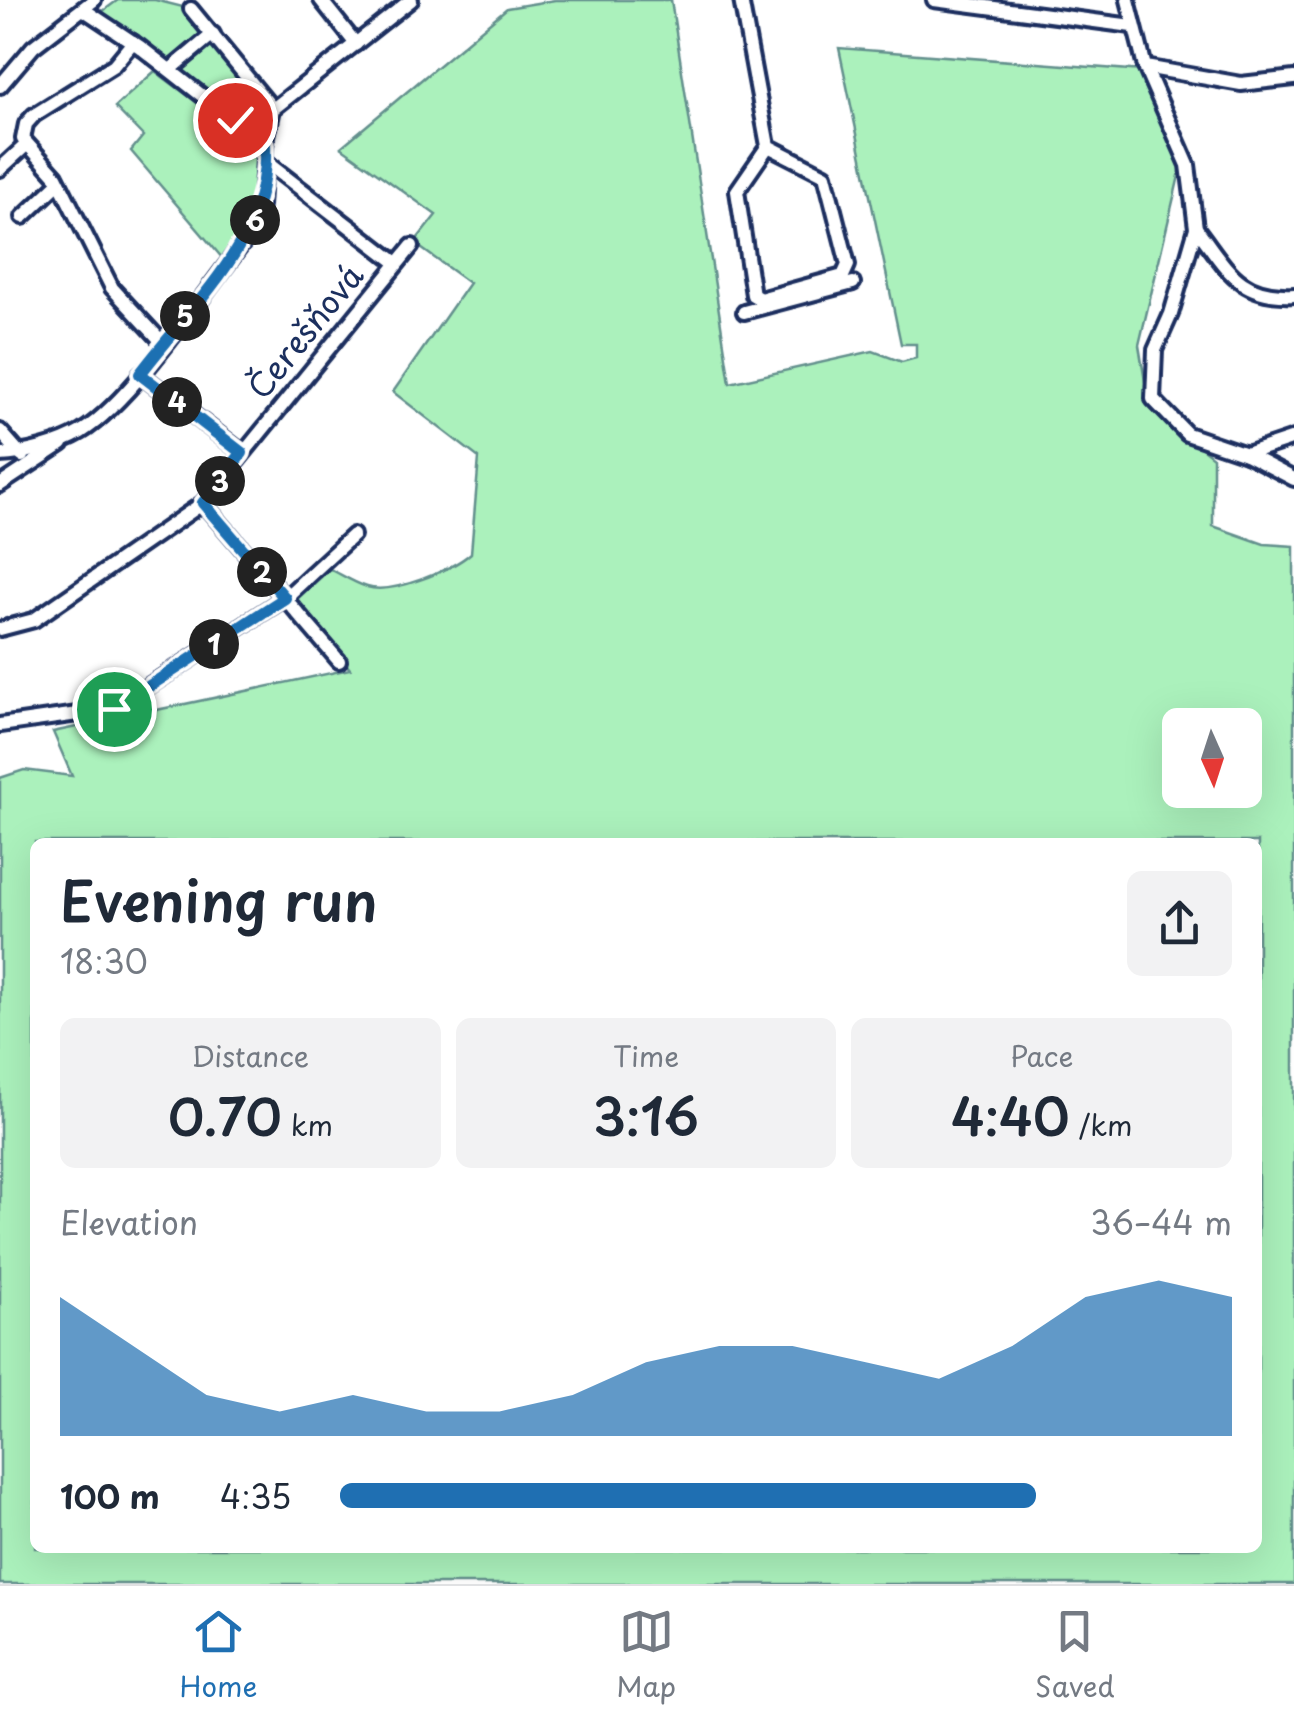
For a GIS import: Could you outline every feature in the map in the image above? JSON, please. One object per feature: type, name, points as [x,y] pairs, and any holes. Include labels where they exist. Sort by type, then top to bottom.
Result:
[{"type":"street","points":[[321,0],[356,44]]},
{"type":"street","points":[[0,485],[25,460],[81,432],[140,374],[247,238],[261,206],[272,109],[411,0]]},
{"type":"street","points":[[741,0],[768,146],[737,191],[753,294],[760,299],[781,298]]},
{"type":"street","points":[[934,0],[1132,26]]},
{"type":"street","points":[[1128,0],[1145,67],[1188,165],[1196,228],[1171,314],[1154,350],[1153,399],[1187,434],[1246,454],[1294,479]]},
{"type":"street","points":[[0,86],[34,47],[88,4],[265,145]]},
{"type":"street","points":[[191,9],[272,109]]},
{"type":"street","points":[[170,70],[213,34]]},
{"type":"street","points":[[133,42],[114,65],[34,116],[22,132],[26,145],[59,183],[112,288],[163,344]]},
{"type":"street","points":[[1145,67],[1241,84],[1294,78]]},
{"type":"street","points":[[0,170],[26,145]]},
{"type":"street","points":[[744,312],[822,286],[843,276],[848,265],[825,176],[768,146]]},
{"type":"street","points":[[266,162],[397,264]]},
{"type":"street","points":[[23,217],[59,183]]},
{"type":"street","points":[[1196,228],[1241,286],[1276,296],[1294,295]]},
{"type":"street","name":"Čerešňová","points":[[0,629],[34,620],[203,503],[412,246]]},
{"type":"street","points":[[822,286],[854,283]]},
{"type":"street","points":[[140,374],[242,453]]},
{"type":"street","points":[[0,431],[25,460]]},
{"type":"street","points":[[1246,454],[1294,438]]},
{"type":"street","points":[[0,455],[25,460]]},
{"type":"street","points":[[203,503],[339,661]]},
{"type":"street","points":[[0,725],[114,709],[285,598],[353,535]]},
{"type":"green space","points":[[118,0],[155,0],[191,9],[269,104],[261,137],[99,14]]},
{"type":"green space","points":[[555,0],[671,0],[730,383],[873,351],[902,362],[916,358],[916,344],[901,344],[839,48],[1143,71],[1182,163],[1139,345],[1149,406],[1213,457],[1213,526],[1264,544],[1294,546],[1294,1584],[0,1584],[0,778],[24,770],[72,776],[53,732],[350,669],[296,600],[330,569],[378,589],[436,573],[471,553],[479,458],[393,392],[469,283],[414,243],[436,215],[341,147],[507,8]]},
{"type":"green space","points":[[155,71],[233,133],[257,162],[263,176],[257,209],[224,260],[131,151],[143,136],[115,107]]},
{"type":"route","points":[[114,709],[285,598],[203,503],[242,453],[140,374],[247,238],[261,206],[265,145],[235,120]]}]
